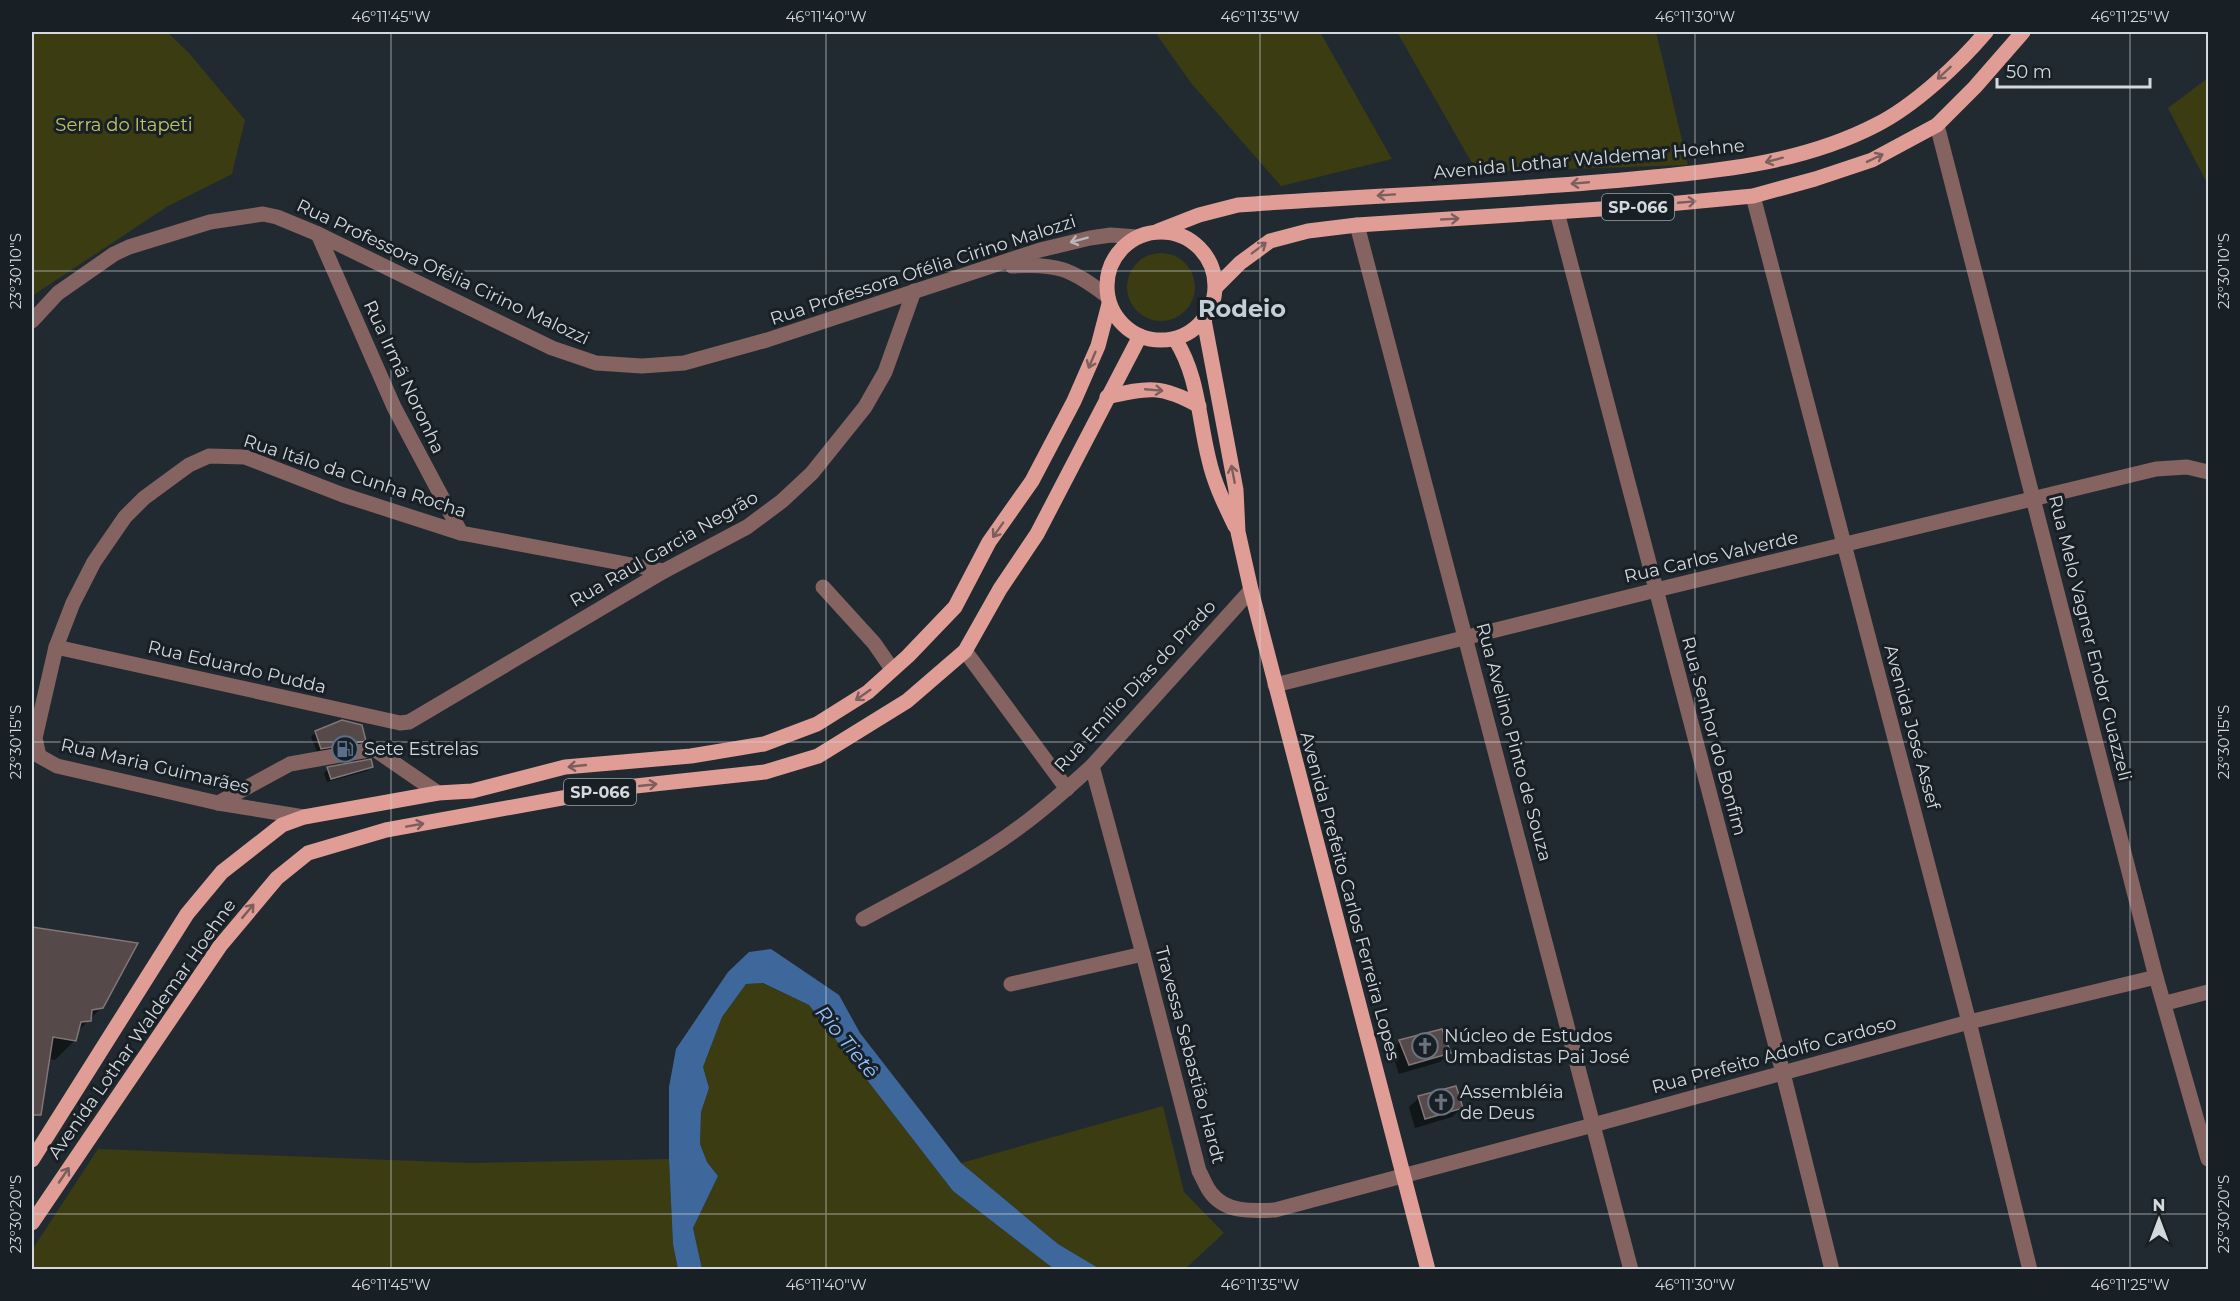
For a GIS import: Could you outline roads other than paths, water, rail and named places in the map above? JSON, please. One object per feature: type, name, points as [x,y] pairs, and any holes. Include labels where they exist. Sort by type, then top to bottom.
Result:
[{"type":"main road","name":"Avenida Lothar Waldemar Hoehne","points":[[1158,231],[1199,215],[1238,205],[1563,185],[1682,174],[1761,163],[1828,145],[1876,125],[1915,100],[1986,32]]},
{"type":"main road","name":"SP-066","points":[[1216,287],[1240,263],[1270,241],[1308,231],[1357,225],[1753,196],[1815,179],[1872,160],[1937,125],[1976,87],[2023,32]]},
{"type":"main road","points":[[1158,231],[1176,233],[1192,241],[1205,253],[1214,269],[1216,287],[1213,304],[1204,320],[1191,332],[1175,339],[1162,340],[1140,336],[1121,323],[1108,300],[1107,279],[1112,262],[1122,247],[1137,237],[1158,231]]},
{"type":"main road","name":"Avenida Lothar Waldemar Hoehne","points":[[32,1160],[187,914],[222,872],[282,825],[304,817],[438,792],[472,792],[565,767],[691,756],[764,744],[817,724],[868,692],[908,656],[955,607],[989,542],[1032,481],[1074,401],[1098,346],[1108,300]]},
{"type":"main road","name":"Avenida Prefeito Carlos Ferreira Lopes","points":[[1204,320],[1236,490],[1238,532],[1251,590],[1428,1269]]},
{"type":"main road","name":"Avenida Lothar Waldemar Hoehne","points":[[32,1223],[220,946],[277,878],[308,853],[386,830],[617,788],[765,772],[818,756],[907,700],[965,651],[1000,588],[1037,534],[1140,336]]},
{"type":"main road","name":"Avenida Prefeito Carlos Ferreira Lopes","points":[[1175,339],[1185,355],[1193,376],[1209,461],[1223,501],[1238,532]]},
{"type":"main road","points":[[1107,397],[1137,389],[1153,388],[1177,393],[1199,406]]},
{"type":"street","name":"Rua Melo Vagner Endor Guazzeli","points":[[1937,125],[2156,977],[2166,1003],[2208,1159]]},
{"type":"street","name":"Avenida José Assef","points":[[1753,196],[1969,1022],[2030,1269]]},
{"type":"street","name":"Rua Senhor do Bonfim","points":[[1557,212],[1783,1073],[1832,1269]]},
{"type":"street","name":"Rua Professora Ofélia Cirino Malozzi","points":[[32,321],[58,292],[114,254],[210,222],[262,214],[318,234],[552,348],[596,363],[642,366],[684,363],[766,340],[1040,250],[1090,237],[1137,237]]},
{"type":"street","name":"Rua Avelino Pinto de Souza","points":[[1357,225],[1631,1269]]},
{"type":"street","name":"Rua Irmã Noronha","points":[[318,234],[394,407],[461,533]]},
{"type":"street","points":[[991,267],[1033,265],[1057,267],[1084,279],[1108,300]]},
{"type":"street","name":"Rua Raul Garcia Negrão","points":[[409,722],[664,570],[747,527],[782,501],[812,473],[866,407],[885,372],[914,291]]},
{"type":"street","name":"Rua Itálo da Cunha Rocha","points":[[56,646],[94,562],[125,517],[144,498],[189,465],[209,456],[245,457],[343,495],[461,533],[664,570]]},
{"type":"street","name":"Rua Carlos Valverde","points":[[1275,685],[2156,469],[2187,467],[2208,472]]},
{"type":"street","points":[[824,587],[874,644],[892,669]]},
{"type":"street","name":"Rua Emílio Dias do Prado","points":[[863,920],[969,861],[1021,826],[1067,789],[1092,766],[1251,590]]},
{"type":"street","name":"Rua Eduardo Pudda","points":[[56,646],[400,723],[409,722]]},
{"type":"street","name":"Rua Maria Guimarães","points":[[56,646],[35,738],[39,756],[57,766],[218,803],[304,817]]},
{"type":"street","points":[[965,651],[1067,789]]},
{"type":"street","points":[[218,803],[290,764],[374,749],[438,792]]},
{"type":"street","name":"Travessa Sebastião Hardt","points":[[1092,766],[1199,1171],[1211,1194],[1227,1206],[1251,1211],[1275,1210],[1403,1177]]},
{"type":"street","points":[[1011,984],[1143,954]]},
{"type":"street","name":"Rua Prefeito Adolfo Cardoso","points":[[1403,1177],[1969,1022],[2156,977]]},
{"type":"street","points":[[2166,1003],[2208,992]]},
{"type":"water","name":"Rio Tietê","points":[[771,949],[839,995],[860,1033],[961,1163],[1058,1244],[1100,1269],[1054,1269],[953,1191],[809,1005],[763,983],[746,984],[722,1017],[703,1067],[709,1088],[701,1112],[700,1144],[707,1162],[718,1176],[693,1228],[702,1269],[678,1269],[673,1244],[669,1159],[669,1087],[676,1049],[728,972],[749,952]]},
{"type":"place","name":"Sete Estrelas","points":[[345,749]]},
{"type":"place","name":"Núcleo de Estudos Umbadistas Pai José","points":[[1425,1046]]},
{"type":"place","name":"Assembléia de Deus","points":[[1441,1102]]},
{"type":"district","name":"Rodeio","points":[[1242,308]]},
{"type":"park label","name":"Serra do Itapeti","points":[[124,125]]}]
